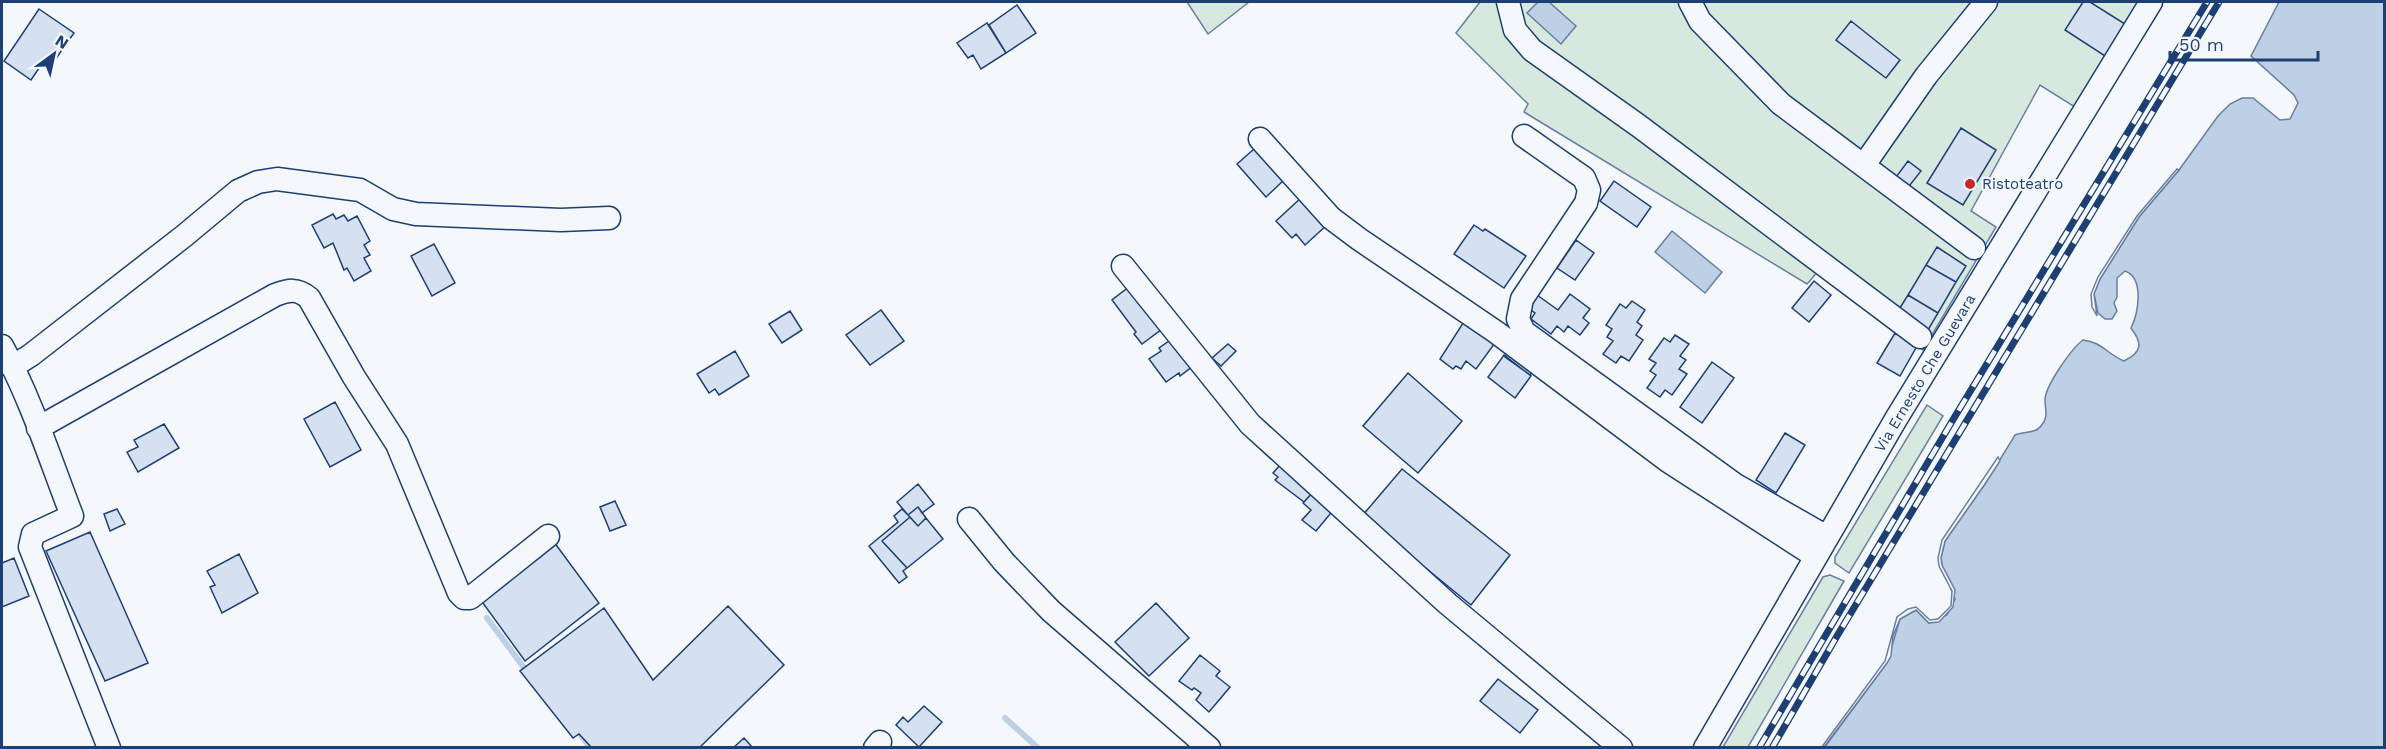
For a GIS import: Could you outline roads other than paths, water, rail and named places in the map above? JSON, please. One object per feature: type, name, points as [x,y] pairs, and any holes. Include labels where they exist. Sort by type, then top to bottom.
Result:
[{"type":"street","points":[[1508,2],[1515,30],[1532,50],[1639,126],[1920,337]]},
{"type":"street","points":[[1690,2],[1700,21],[1781,105],[1974,248]]},
{"type":"street","points":[[1864,165],[1926,76],[1986,2]]},
{"type":"street","name":"Via Ernesto Che Guevara","points":[[1705,747],[1896,419],[2151,2]]},
{"type":"street","points":[[1524,136],[1584,178],[1589,190],[1586,203],[1522,299],[1518,319],[1524,332],[1734,484],[1827,537]]},
{"type":"street","points":[[1260,140],[1331,218],[1359,239],[1497,332],[1668,461],[1815,556]]},
{"type":"street","points":[[12,367],[31,355],[166,250],[238,191],[258,182],[277,179],[360,190],[393,209],[416,214],[561,220],[609,218]]},
{"type":"street","points":[[1123,266],[1250,424],[1448,604],[1621,747]]},
{"type":"street","points":[[38,428],[275,295],[289,290],[302,292],[309,298],[354,377],[397,444],[459,592],[464,598],[470,598],[548,536]]},
{"type":"street","points":[[2,346],[38,428],[72,516],[33,534],[30,547],[109,747]]},
{"type":"street","points":[[969,519],[1004,562],[1051,611],[1209,747]]},
{"type":"water","points":[[1538,2],[1549,2],[1576,26],[1561,44],[1527,13]]},
{"type":"water","points":[[2279,2],[2384,2],[2384,747],[1824,748],[1887,663],[1900,619],[1916,610],[1929,623],[1947,615],[1955,599],[1942,565],[1941,557],[1945,541],[1985,484],[2015,435],[2039,429],[2046,416],[2045,400],[2049,386],[2072,351],[2083,340],[2095,343],[2124,361],[2137,351],[2138,339],[2131,328],[2136,314],[2138,288],[2131,275],[2125,271],[2117,278],[2117,297],[2114,303],[2117,311],[2112,319],[2105,319],[2098,313],[2094,294],[2100,279],[2139,217],[2179,170],[2218,116],[2230,104],[2242,98],[2253,98],[2280,120],[2290,119],[2298,103],[2294,95],[2251,56]]},
{"type":"water","points":[[1672,231],[1722,272],[1705,293],[1655,252]]},
{"type":"waterway","points":[[487,618],[528,673]]},
{"type":"waterway","points":[[1005,718],[1038,748]]},
{"type":"waterway","points":[[579,733],[591,748]]},
{"type":"railway","points":[[1759,748],[1954,418],[2207,2]]},
{"type":"railway","points":[[1772,748],[1837,636],[2219,2]]},
{"type":"place","name":"Ristoteatro","points":[[1970,184]]}]
